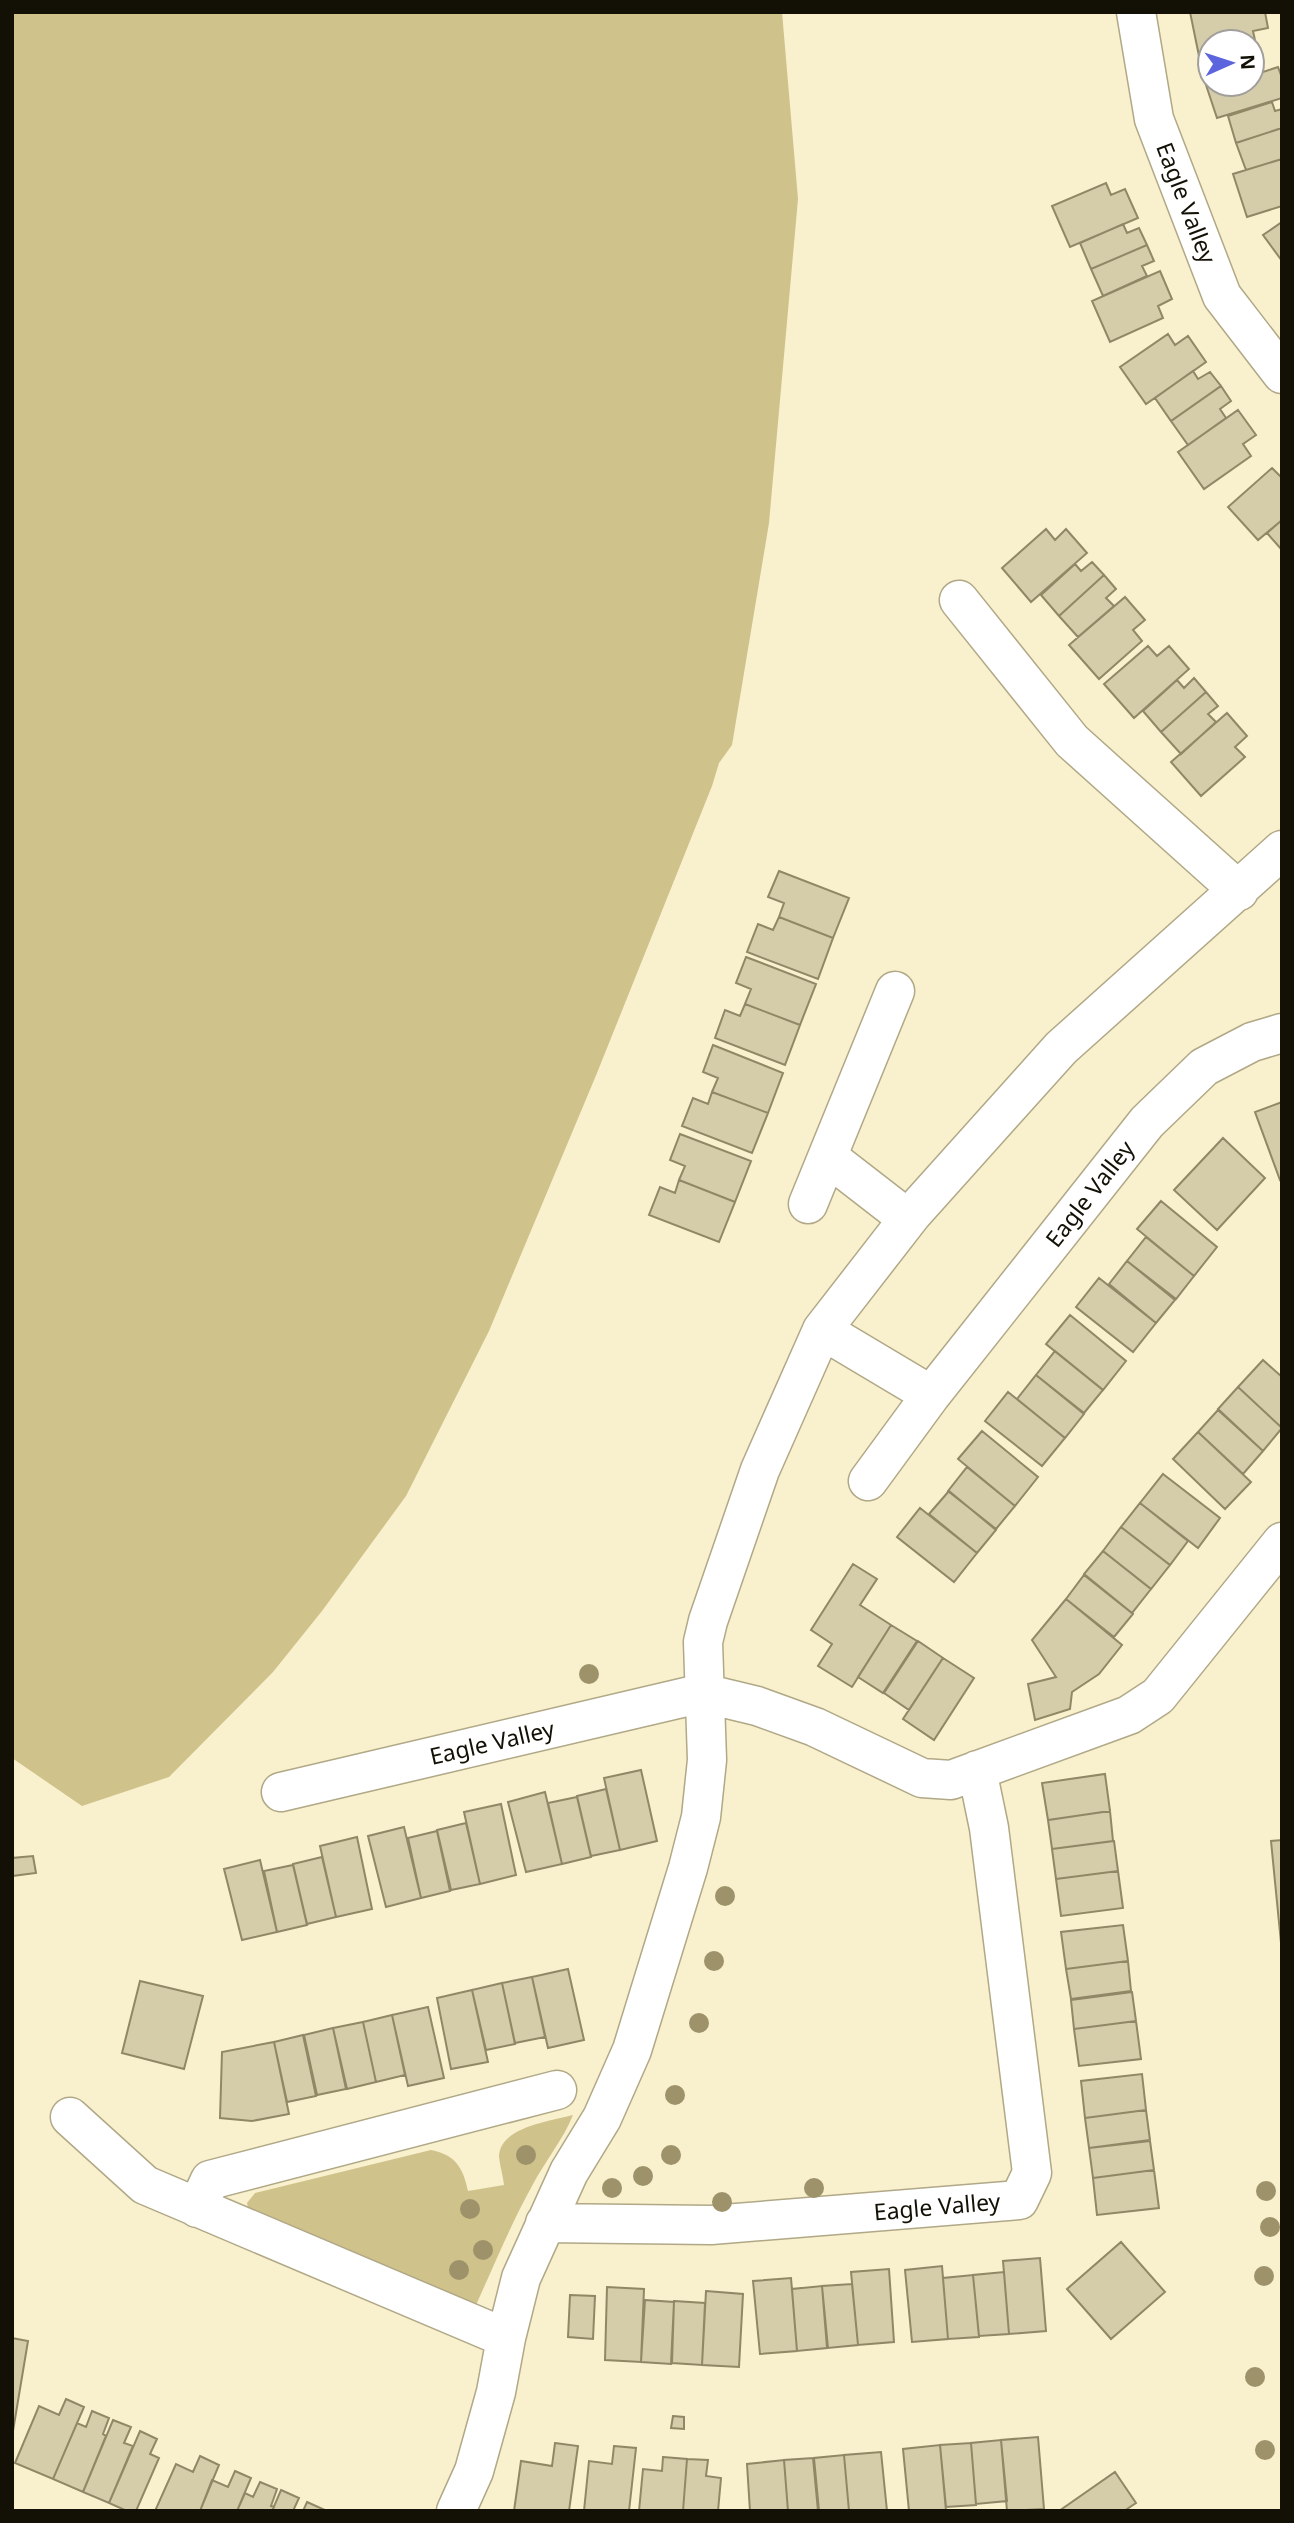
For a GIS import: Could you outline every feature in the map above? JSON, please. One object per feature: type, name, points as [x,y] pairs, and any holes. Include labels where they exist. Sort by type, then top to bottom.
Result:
[{"type":"street","name":"Eagle Valley","points":[[1136,12],[1154,119],[1222,296],[1282,374]]},
{"type":"street","points":[[958,600],[1072,741],[1239,891]]},
{"type":"street","points":[[456,2511],[474,2471],[496,2392],[521,2278],[569,2172],[602,2118],[632,2050],[701,1817],[707,1760],[703,1643],[713,1604],[760,1470],[822,1330],[908,1219],[1061,1048],[1282,850]]},
{"type":"street","points":[[808,1204],[895,991]]},
{"type":"street","name":"Eagle Valley","points":[[868,1481],[931,1395],[1147,1122],[1204,1068],[1252,1042],[1282,1033]]},
{"type":"street","points":[[828,1157],[908,1219]]},
{"type":"street","points":[[822,1330],[931,1395]]},
{"type":"street","name":"Eagle Valley","points":[[281,1792],[703,1693],[757,1706],[814,1727],[922,1778],[951,1780],[1129,1715],[1158,1696],[1282,1542]]},
{"type":"street","name":"Eagle Valley","points":[[545,2223],[711,2225],[1018,2200],[1032,2173],[989,1828],[977,1770]]},
{"type":"street","points":[[197,2208],[210,2180],[557,2090]]},
{"type":"street","points":[[70,2117],[145,2185],[506,2338]]},
{"type":"shaded area","points":[[12,12],[782,12],[798,199],[769,523],[732,745],[719,763],[597,1073],[489,1331],[406,1496],[322,1611],[273,1672],[169,1777],[82,1806],[12,1758]]},
{"type":"shaded area","points":[[573,2115],[524,2200],[476,2305],[249,2212],[247,2203],[255,2193],[431,2150],[447,2155],[457,2164],[468,2191],[504,2185],[499,2157],[501,2147],[507,2139],[528,2127]]},
{"type":"building","points":[[1190,12],[1265,12],[1268,28],[1196,28],[1196,41]]},
{"type":"building","points":[[1278,67],[1282,78],[1282,98],[1217,118],[1210,98],[1266,98],[1266,71]]},
{"type":"building","points":[[1272,102],[1275,111],[1282,109],[1282,128],[1236,143],[1228,116]]},
{"type":"building","points":[[1282,128],[1282,159],[1246,170],[1236,143]]},
{"type":"building","points":[[1282,159],[1282,206],[1247,217],[1233,174]]},
{"type":"building","points":[[1106,183],[1111,195],[1125,189],[1138,218],[1070,247],[1052,206]]},
{"type":"building","points":[[1282,222],[1282,261],[1263,235]]},
{"type":"building","points":[[1123,224],[1127,233],[1139,228],[1147,245],[1091,269],[1080,243]]},
{"type":"building","points":[[1147,245],[1154,261],[1142,266],[1147,276],[1103,296],[1091,269]]},
{"type":"building","points":[[1160,271],[1172,299],[1158,306],[1163,318],[1110,342],[1092,301]]},
{"type":"building","points":[[1168,334],[1175,345],[1188,336],[1206,362],[1146,404],[1120,367]]},
{"type":"building","points":[[1193,371],[1198,379],[1210,372],[1221,386],[1171,421],[1155,398]]},
{"type":"building","points":[[1221,386],[1231,401],[1220,409],[1226,418],[1188,445],[1171,421]]},
{"type":"building","points":[[1238,410],[1256,435],[1243,444],[1251,456],[1204,489],[1178,452]]},
{"type":"building","points":[[1272,468],[1282,478],[1282,520],[1258,540],[1228,507]]},
{"type":"building","points":[[1282,520],[1282,550],[1267,533]]},
{"type":"building","points":[[1046,529],[1055,540],[1066,529],[1087,553],[1031,602],[1002,568]]},
{"type":"building","points":[[1092,562],[1104,575],[1059,616],[1041,595],[1075,564],[1081,571]]},
{"type":"building","points":[[1104,575],[1116,589],[1106,598],[1114,606],[1078,637],[1059,616]]},
{"type":"building","points":[[1125,597],[1145,620],[1133,630],[1142,641],[1099,679],[1069,645]]},
{"type":"building","points":[[1148,646],[1157,656],[1169,646],[1189,669],[1134,718],[1104,684]]},
{"type":"building","points":[[1194,678],[1206,692],[1161,732],[1143,711],[1177,680],[1184,688]]},
{"type":"building","points":[[1206,692],[1218,706],[1208,714],[1216,722],[1181,754],[1161,732]]},
{"type":"building","points":[[1227,713],[1247,736],[1235,747],[1245,757],[1201,796],[1171,762]]},
{"type":"building","points":[[779,871],[849,898],[833,938],[779,917],[784,903],[768,897]]},
{"type":"building","points":[[779,917],[833,938],[818,979],[747,952],[758,924],[773,930]]},
{"type":"building","points":[[746,957],[816,984],[800,1025],[745,1004],[751,989],[736,983]]},
{"type":"building","points":[[745,1004],[800,1025],[785,1065],[715,1038],[725,1010],[740,1016]]},
{"type":"building","points":[[713,1045],[783,1073],[768,1113],[712,1092],[718,1078],[703,1072]]},
{"type":"building","points":[[712,1092],[768,1113],[752,1153],[682,1126],[693,1098],[708,1104]]},
{"type":"building","points":[[1282,1102],[1282,1179],[1280,1180],[1255,1112]]},
{"type":"building","points":[[680,1134],[751,1161],[735,1202],[679,1180],[685,1166],[670,1160]]},
{"type":"building","points":[[1223,1138],[1265,1178],[1217,1230],[1174,1190]]},
{"type":"building","points":[[679,1180],[735,1202],[719,1242],[649,1215],[660,1187],[675,1193]]},
{"type":"building","points":[[1161,1201],[1217,1247],[1194,1276],[1137,1229]]},
{"type":"building","points":[[1146,1237],[1194,1276],[1176,1299],[1127,1261]]},
{"type":"building","points":[[1127,1261],[1175,1300],[1156,1323],[1109,1284]]},
{"type":"building","points":[[1099,1278],[1156,1323],[1133,1352],[1076,1307]]},
{"type":"building","points":[[1070,1315],[1126,1361],[1103,1390],[1046,1344]]},
{"type":"building","points":[[1055,1351],[1103,1390],[1084,1413],[1036,1375]]},
{"type":"building","points":[[1263,1360],[1282,1377],[1282,1428],[1238,1387]]},
{"type":"building","points":[[1036,1375],[1084,1414],[1065,1438],[1017,1399]]},
{"type":"building","points":[[1238,1387],[1282,1428],[1263,1451],[1218,1409]]},
{"type":"building","points":[[1008,1392],[1065,1438],[1042,1466],[985,1421]]},
{"type":"building","points":[[1218,1410],[1263,1451],[1243,1474],[1198,1432]]},
{"type":"building","points":[[982,1431],[1038,1477],[1015,1506],[958,1459]]},
{"type":"building","points":[[1198,1432],[1251,1482],[1225,1509],[1173,1459]]},
{"type":"building","points":[[967,1467],[1015,1506],[996,1529],[948,1491]]},
{"type":"building","points":[[1163,1474],[1220,1518],[1198,1548],[1140,1503]]},
{"type":"building","points":[[949,1491],[996,1530],[977,1553],[929,1514]]},
{"type":"building","points":[[1140,1503],[1188,1541],[1170,1565],[1121,1527]]},
{"type":"building","points":[[920,1508],[977,1553],[954,1582],[897,1537]]},
{"type":"building","points":[[1121,1527],[1170,1565],[1151,1589],[1103,1551]]},
{"type":"building","points":[[1103,1551],[1151,1589],[1132,1613],[1084,1574]]},
{"type":"building","points":[[853,1564],[877,1579],[860,1605],[891,1625],[852,1687],[818,1666],[832,1644],[811,1630]]},
{"type":"building","points":[[1084,1575],[1133,1614],[1114,1637],[1066,1599]]},
{"type":"building","points":[[1066,1599],[1122,1645],[1099,1674],[1072,1692],[1070,1709],[1035,1720],[1028,1684],[1056,1677],[1032,1640]]},
{"type":"building","points":[[891,1625],[917,1641],[883,1693],[858,1677]]},
{"type":"building","points":[[918,1641],[943,1658],[909,1710],[884,1693]]},
{"type":"building","points":[[943,1658],[974,1678],[934,1740],[903,1719]]},
{"type":"building","points":[[641,1770],[657,1841],[620,1850],[604,1778]]},
{"type":"building","points":[[1105,1774],[1110,1811],[1048,1820],[1042,1783]]},
{"type":"building","points":[[606,1789],[620,1850],[591,1856],[577,1796]]},
{"type":"building","points":[[545,1792],[562,1864],[526,1872],[508,1802]]},
{"type":"building","points":[[577,1797],[591,1857],[562,1864],[548,1803]]},
{"type":"building","points":[[501,1804],[516,1875],[480,1884],[464,1812]]},
{"type":"building","points":[[1110,1811],[1113,1841],[1052,1849],[1048,1820]]},
{"type":"building","points":[[466,1823],[480,1884],[451,1890],[437,1830]]},
{"type":"building","points":[[404,1827],[421,1898],[386,1907],[368,1836]]},
{"type":"building","points":[[437,1831],[450,1891],[421,1898],[408,1838]]},
{"type":"building","points":[[357,1837],[372,1909],[336,1917],[320,1846]]},
{"type":"building","points":[[1282,1840],[1282,1953],[1271,1841]]},
{"type":"building","points":[[1114,1841],[1118,1871],[1056,1879],[1052,1849]]},
{"type":"building","points":[[33,1856],[36,1873],[12,1876],[12,1858]]},
{"type":"building","points":[[322,1857],[336,1917],[307,1924],[293,1864]]},
{"type":"building","points":[[260,1860],[277,1932],[242,1940],[224,1869]]},
{"type":"building","points":[[293,1865],[307,1925],[277,1932],[264,1871]]},
{"type":"building","points":[[1118,1871],[1123,1908],[1061,1916],[1056,1879]]},
{"type":"building","points":[[1123,1925],[1128,1961],[1066,1969],[1061,1932]]},
{"type":"building","points":[[1128,1961],[1131,1991],[1071,1999],[1066,1969]]},
{"type":"building","points":[[568,1969],[584,2040],[548,2048],[532,1977]]},
{"type":"building","points":[[532,1977],[545,2037],[515,2043],[502,1983]]},
{"type":"building","points":[[140,1981],[203,1996],[184,2069],[122,2053]]},
{"type":"building","points":[[502,1983],[515,2044],[486,2050],[472,1990]]},
{"type":"building","points":[[472,1990],[488,2062],[451,2069],[437,1998]]},
{"type":"building","points":[[1132,1992],[1136,2021],[1074,2029],[1071,2000]]},
{"type":"building","points":[[428,2007],[444,2078],[408,2086],[392,2015]]},
{"type":"building","points":[[392,2015],[405,2075],[376,2082],[363,2022]]},
{"type":"building","points":[[1136,2021],[1141,2059],[1079,2066],[1074,2029]]},
{"type":"building","points":[[363,2022],[376,2082],[347,2089],[333,2028]]},
{"type":"building","points":[[333,2028],[346,2089],[317,2095],[304,2035]]},
{"type":"building","points":[[303,2035],[316,2096],[287,2102],[274,2042]]},
{"type":"building","points":[[274,2042],[289,2114],[252,2121],[220,2118],[222,2052]]},
{"type":"building","points":[[1142,2074],[1146,2110],[1085,2118],[1081,2081]]},
{"type":"building","points":[[1146,2110],[1150,2140],[1089,2148],[1085,2118]]},
{"type":"building","points":[[1150,2141],[1154,2170],[1093,2178],[1089,2148]]},
{"type":"building","points":[[1154,2170],[1159,2208],[1097,2215],[1093,2178]]},
{"type":"building","points":[[1121,2242],[1165,2292],[1111,2339],[1067,2289]]},
{"type":"building","points":[[1040,2258],[1046,2331],[1009,2334],[1003,2261]]},
{"type":"building","points":[[942,2266],[948,2339],[912,2342],[905,2270]]},
{"type":"building","points":[[889,2269],[894,2342],[858,2345],[851,2272]]},
{"type":"building","points":[[1004,2272],[1009,2334],[979,2336],[973,2275]]},
{"type":"building","points":[[973,2275],[979,2337],[948,2339],[943,2278]]},
{"type":"building","points":[[791,2278],[797,2351],[760,2354],[753,2281]]},
{"type":"building","points":[[852,2284],[858,2345],[828,2348],[822,2286]]},
{"type":"building","points":[[822,2286],[827,2348],[797,2351],[792,2289]]},
{"type":"building","points":[[607,2287],[644,2289],[641,2362],[605,2360]]},
{"type":"building","points":[[706,2291],[743,2294],[739,2367],[702,2365]]},
{"type":"building","points":[[570,2295],[595,2296],[593,2339],[568,2337]]},
{"type":"building","points":[[645,2300],[674,2302],[671,2364],[641,2362]]},
{"type":"building","points":[[674,2301],[705,2303],[702,2365],[672,2363]]},
{"type":"building","points":[[12,2338],[28,2341],[13,2431],[12,2431]]},
{"type":"building","points":[[66,2399],[84,2407],[53,2479],[15,2463],[39,2406],[59,2415]]},
{"type":"building","points":[[92,2411],[109,2418],[103,2434],[106,2436],[83,2492],[53,2479],[77,2423],[86,2427]]},
{"type":"building","points":[[673,2416],[684,2417],[684,2429],[671,2428]]},
{"type":"building","points":[[113,2420],[131,2427],[124,2443],[133,2446],[109,2503],[83,2492]]},
{"type":"building","points":[[140,2431],[157,2439],[150,2454],[159,2458],[136,2511],[127,2511],[109,2503]]},
{"type":"building","points":[[1038,2437],[1044,2509],[1007,2511],[1001,2440]]},
{"type":"building","points":[[1001,2440],[1007,2501],[976,2504],[971,2443]]},
{"type":"building","points":[[555,2443],[578,2446],[569,2511],[514,2511],[521,2461],[552,2466]]},
{"type":"building","points":[[971,2443],[976,2505],[946,2507],[940,2445]]},
{"type":"building","points":[[940,2445],[946,2511],[909,2511],[903,2449]]},
{"type":"building","points":[[614,2446],[636,2448],[629,2511],[584,2511],[589,2461],[612,2464]]},
{"type":"building","points":[[881,2452],[887,2511],[849,2511],[844,2455]]},
{"type":"building","points":[[844,2455],[849,2511],[819,2511],[814,2458]]},
{"type":"building","points":[[200,2456],[219,2465],[200,2511],[155,2511],[176,2464],[193,2472]]},
{"type":"building","points":[[663,2457],[687,2459],[683,2511],[639,2511],[643,2469],[662,2471]]},
{"type":"building","points":[[813,2458],[818,2511],[788,2511],[784,2460]]},
{"type":"building","points":[[687,2459],[708,2460],[706,2476],[721,2478],[718,2511],[683,2511]]},
{"type":"building","points":[[784,2460],[788,2511],[750,2511],[747,2464]]},
{"type":"building","points":[[235,2471],[251,2478],[237,2511],[200,2511],[212,2480],[228,2487]]},
{"type":"building","points":[[1115,2472],[1136,2503],[1124,2511],[1059,2511]]},
{"type":"building","points":[[260,2482],[277,2489],[272,2511],[237,2511],[245,2493],[253,2497]]},
{"type":"building","points":[[281,2490],[299,2498],[293,2511],[272,2511]]},
{"type":"building","points":[[307,2502],[325,2510],[303,2511]]}]
